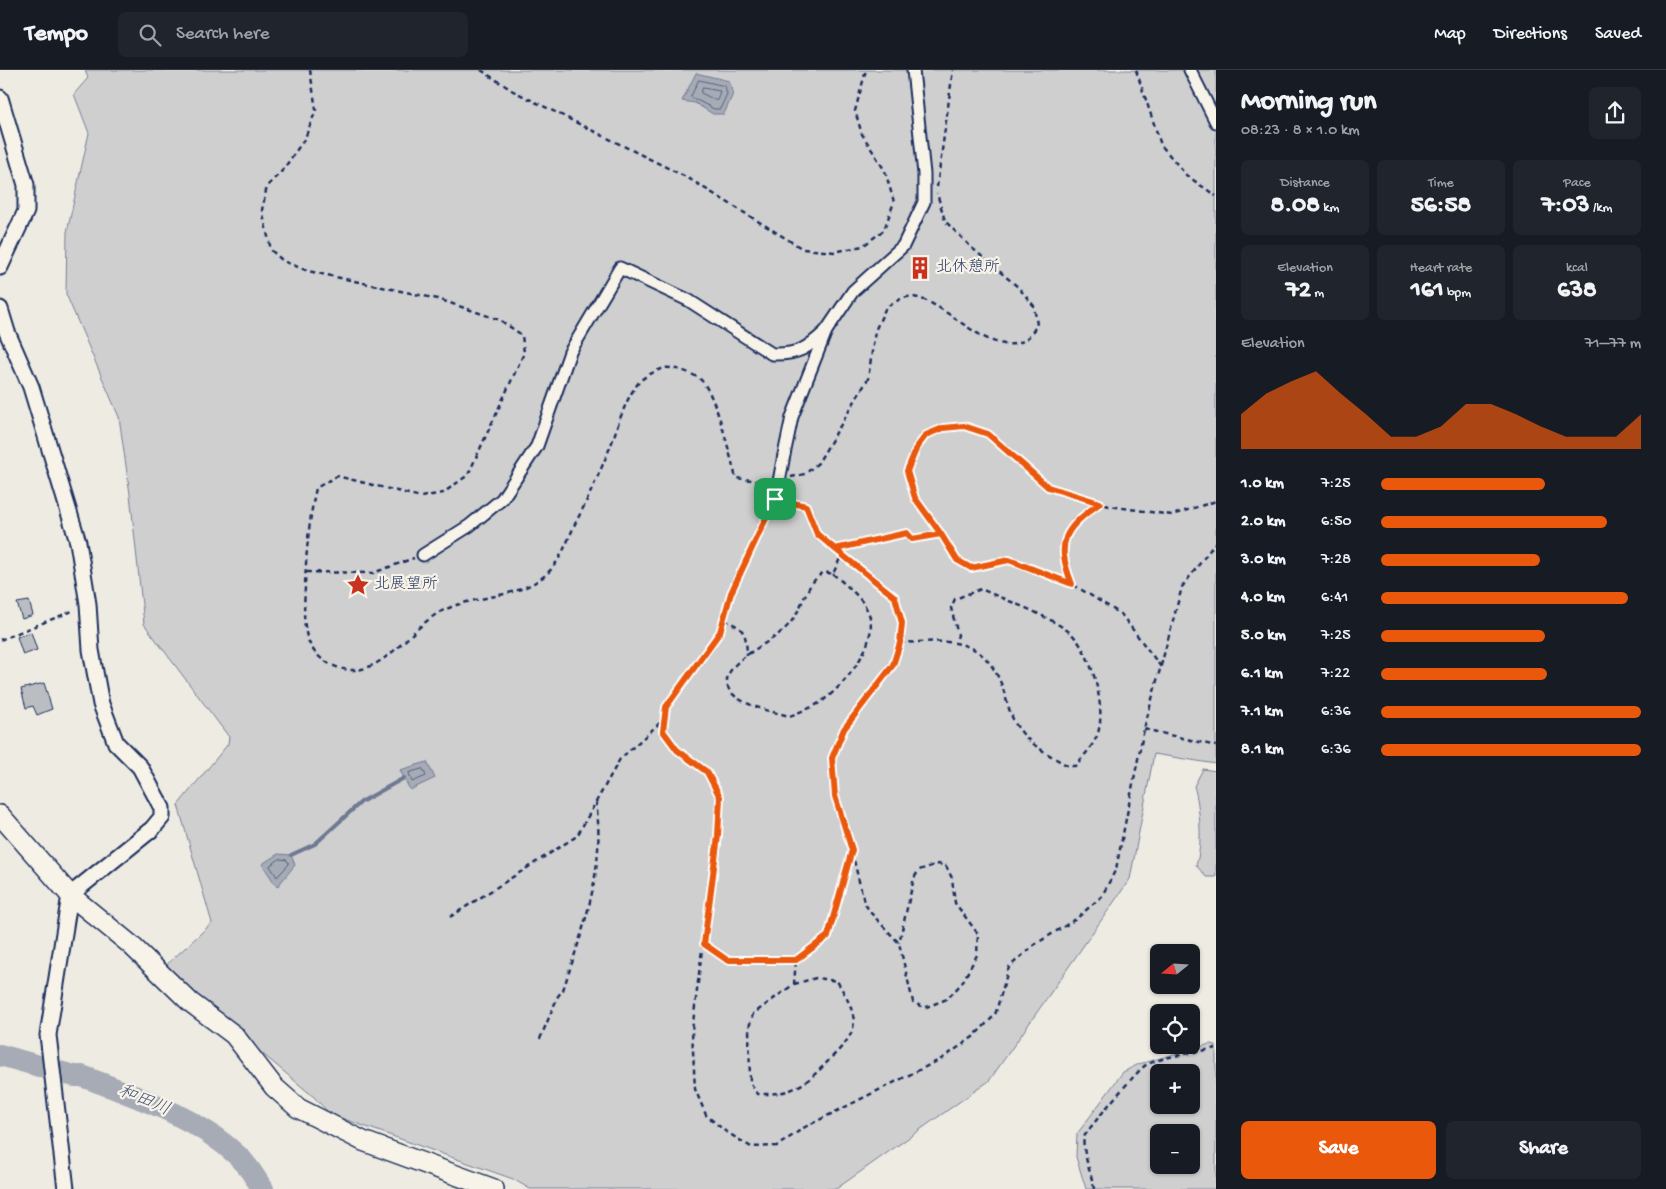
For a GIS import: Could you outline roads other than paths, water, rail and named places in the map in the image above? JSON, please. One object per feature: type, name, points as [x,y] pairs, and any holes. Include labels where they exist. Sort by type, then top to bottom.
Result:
[{"type":"street","points":[[775,491],[792,417],[826,331],[853,291],[903,246],[924,202],[924,174],[913,70]]},
{"type":"street","points":[[1190,70],[1216,122]]},
{"type":"street","points":[[0,98],[26,185],[26,211],[0,267]]},
{"type":"street","points":[[423,555],[469,526],[502,500],[537,446],[570,352],[620,268],[688,300],[772,354],[788,355],[808,347],[826,331]]},
{"type":"street","points":[[0,309],[7,332],[31,387],[78,542],[88,604],[91,650],[102,704],[116,743],[140,767],[162,808],[162,817],[152,829],[70,895],[48,1035],[66,1189]]},
{"type":"street","points":[[0,814],[70,895],[131,946],[190,1002],[234,1035],[274,1087],[298,1108],[363,1141],[494,1189]]},
{"type":"water","points":[[696,73],[729,81],[733,94],[724,114],[713,114],[695,103],[682,101]]},
{"type":"water","points":[[427,762],[435,778],[410,790],[400,770]]},
{"type":"water","points":[[278,854],[291,855],[295,865],[277,887],[262,864]]},
{"type":"waterway","points":[[291,855],[315,844],[361,802],[404,778]]},
{"type":"waterway","name":"和田川","points":[[0,1055],[74,1076],[82,1076],[164,1108],[184,1118],[203,1129],[238,1156],[263,1189]]},
{"type":"place","name":"北休憩所","points":[[920,268]]},
{"type":"place","name":"北展望所","points":[[358,585]]}]
